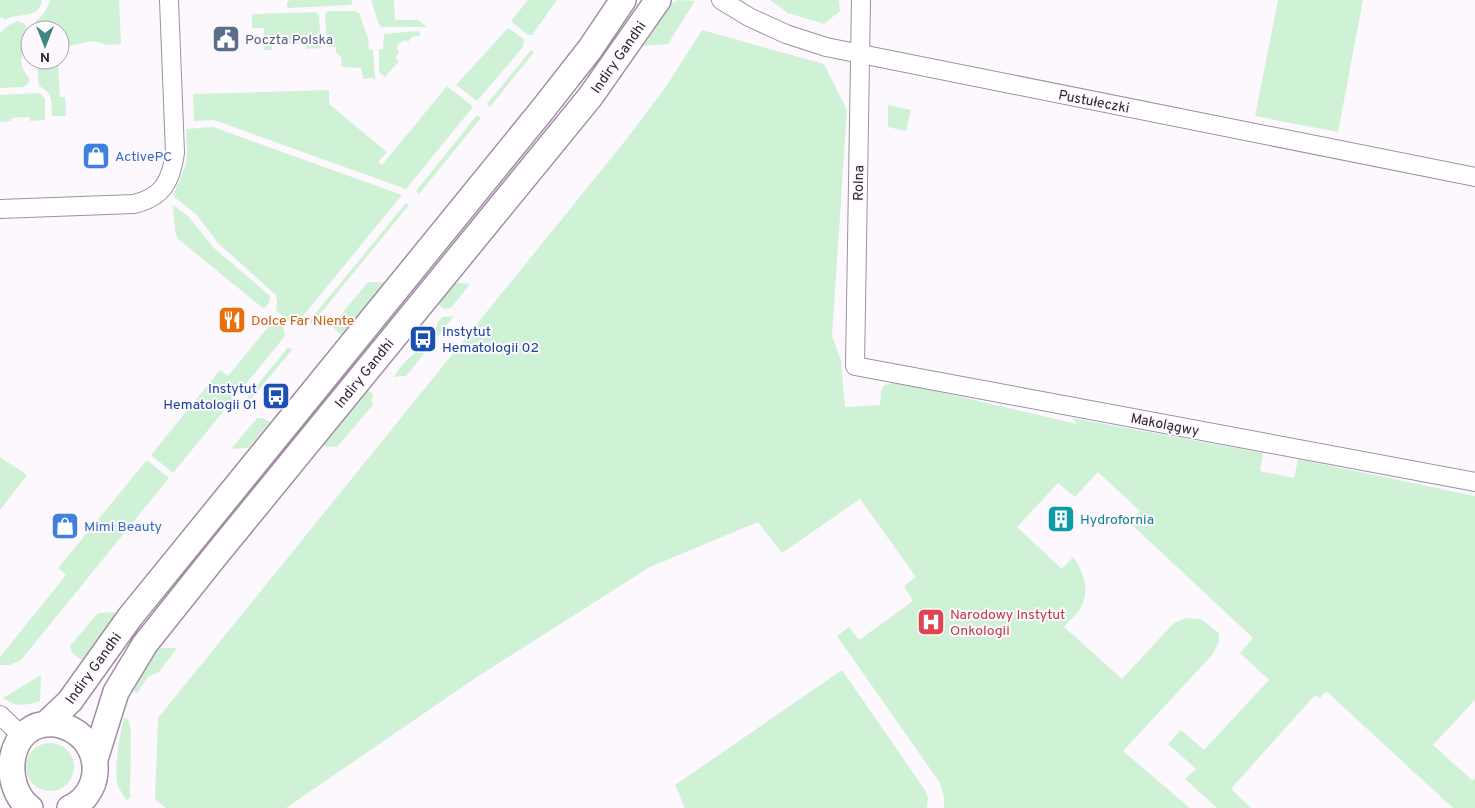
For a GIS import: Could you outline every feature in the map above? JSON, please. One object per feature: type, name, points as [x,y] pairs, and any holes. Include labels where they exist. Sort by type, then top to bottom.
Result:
[{"type":"street","points":[[0,209],[134,204],[153,198],[161,192],[173,169],[175,153],[169,0]]},
{"type":"street","name":"Indiry Gandhi","points":[[47,723],[70,701],[142,603],[543,109],[590,48],[623,0]]},
{"type":"street","name":"Indiry Gandhi","points":[[70,808],[76,806],[90,789],[94,779],[94,759],[116,692],[145,644],[590,98],[658,0]]},
{"type":"street","name":"Pustułeczki","points":[[721,0],[749,18],[786,34],[826,47],[1475,177]]},
{"type":"street","name":"Rolna","points":[[854,366],[861,0]]},
{"type":"street","name":"Makolągwy","points":[[854,366],[1475,482]]},
{"type":"street","points":[[0,715],[20,734]]},
{"type":"street","points":[[30,808],[13,794],[2,769],[10,748],[20,734],[33,727],[47,723],[63,725],[78,732],[88,744],[94,759]]},
{"type":"green space","points":[[0,0],[42,0],[40,6],[33,13],[5,20],[2,17],[0,18]]},
{"type":"green space","points":[[50,0],[119,0],[121,44],[107,45],[93,41],[70,46],[70,20],[37,20],[48,6]]},
{"type":"green space","points":[[289,0],[351,0],[353,3],[351,5],[289,8],[287,3]]},
{"type":"green space","points":[[371,0],[394,0],[395,20],[418,20],[427,27],[381,27]]},
{"type":"green space","points":[[528,0],[557,0],[532,35],[528,35],[511,21]]},
{"type":"green space","points":[[678,0],[695,1],[668,44],[643,46],[671,4]]},
{"type":"green space","points":[[770,0],[839,0],[840,11],[824,24],[788,13]]},
{"type":"green space","points":[[1278,0],[1363,0],[1338,132],[1255,116]]},
{"type":"green space","points":[[328,11],[354,11],[359,13],[368,38],[369,49],[373,50],[375,80],[372,78],[363,79],[361,68],[342,67],[341,57],[336,52],[336,47],[327,47],[325,14]]},
{"type":"green space","points":[[316,12],[319,16],[321,48],[306,49],[305,43],[272,44],[272,50],[264,50],[264,28],[252,28],[252,14]]},
{"type":"green space","points":[[17,21],[20,22],[20,70],[24,70],[29,78],[29,83],[23,87],[0,88],[0,33],[7,26]]},
{"type":"green space","points":[[508,28],[524,39],[523,47],[477,101],[456,85]]},
{"type":"green space","points":[[702,30],[824,64],[847,110],[832,336],[841,360],[845,407],[880,405],[881,391],[884,385],[897,382],[1077,424],[1072,418],[1263,453],[1260,471],[1294,478],[1298,459],[1475,496],[1475,700],[1433,745],[1473,781],[1475,777],[1475,808],[1453,808],[1326,691],[1320,698],[1315,695],[1231,789],[1251,808],[1217,808],[1185,779],[1196,769],[1168,744],[1181,730],[1204,750],[1269,680],[1240,653],[1253,638],[1130,523],[1140,511],[1098,472],[1075,497],[1058,483],[1017,527],[1062,569],[1073,557],[1083,575],[1086,588],[1080,609],[1064,627],[1122,679],[1174,623],[1186,618],[1201,619],[1219,633],[1219,642],[1212,655],[1123,751],[1190,808],[944,808],[944,797],[940,783],[837,636],[849,627],[859,640],[913,601],[904,586],[916,577],[860,499],[782,553],[758,522],[650,567],[477,677],[286,808],[166,808],[155,800],[158,718],[625,141],[665,88]]},
{"type":"green space","points":[[418,31],[421,34],[419,36],[412,37],[408,42],[405,40],[398,44],[399,52],[395,58],[399,61],[385,77],[379,72],[379,49],[383,49],[384,34]]},
{"type":"green space","points":[[531,50],[534,52],[490,107],[487,104]]},
{"type":"green space","points":[[37,70],[58,70],[60,97],[65,97],[66,116],[52,116],[49,95],[39,86]]},
{"type":"green space","points":[[447,86],[473,107],[406,189],[214,120],[194,121],[193,94],[329,90],[329,104],[387,152],[378,162],[382,165]]},
{"type":"green space","points":[[40,93],[45,99],[45,120],[30,121],[30,117],[12,118],[11,121],[0,122],[0,95]]},
{"type":"green space","points":[[888,105],[911,110],[906,131],[888,127]]},
{"type":"green space","points":[[477,115],[481,118],[419,194],[416,191]]},
{"type":"green space","points":[[213,127],[402,195],[298,322],[289,321],[276,311],[276,295],[218,243],[196,214],[173,196],[186,164],[186,129]]},
{"type":"green space","points":[[406,203],[409,205],[311,325],[311,319]]},
{"type":"green space","points":[[173,205],[188,216],[214,248],[270,296],[269,303],[264,309],[178,239],[175,232]]},
{"type":"green space","points":[[368,282],[385,282],[342,336],[333,327],[333,324]]},
{"type":"green space","points":[[454,284],[470,284],[451,308],[444,309],[438,304]]},
{"type":"green space","points":[[454,316],[406,376],[394,377],[402,365],[433,334],[442,317]]},
{"type":"green space","points":[[274,320],[284,328],[285,336],[173,473],[151,455],[220,370],[228,376]]},
{"type":"green space","points":[[288,347],[292,350],[242,410],[242,404]]},
{"type":"green space","points":[[367,390],[373,394],[373,405],[337,447],[322,446]]},
{"type":"green space","points":[[257,418],[263,418],[270,422],[248,448],[231,449]]},
{"type":"green space","points":[[0,457],[27,475],[0,510]]},
{"type":"green space","points":[[147,460],[169,478],[21,660],[10,665],[0,665],[0,657],[66,575],[58,568]]},
{"type":"green space","points":[[115,612],[82,660],[71,651],[70,646],[98,613]]},
{"type":"green space","points":[[162,648],[177,648],[159,672],[148,677],[137,693],[134,691],[145,667],[153,655]]},
{"type":"green space","points":[[842,670],[925,790],[928,798],[927,808],[685,808],[675,785]]},
{"type":"green space","points":[[41,675],[40,701],[21,705],[3,698]]},
{"type":"green space","points":[[124,718],[128,719],[131,730],[130,798],[126,800],[118,786],[116,771]]},
{"type":"green space","points":[[45,743],[55,743],[67,750],[74,762],[74,772],[67,784],[55,791],[45,791],[37,787],[30,780],[26,772],[26,762],[30,754],[37,747]]},
{"type":"place","name":"Poczta Polska","points":[[226,39]]},
{"type":"place","name":"ActivePC","points":[[96,156]]},
{"type":"place","name":"Dolce Far Niente","points":[[232,320]]},
{"type":"place","name":"Instytut Hematologii 02","points":[[423,339]]},
{"type":"place","name":"Instytut Hematologii 01","points":[[276,396]]},
{"type":"place","name":"Hydrofornia","points":[[1061,519]]},
{"type":"place","name":"Mimi Beauty","points":[[65,526]]},
{"type":"place","name":"Narodowy Instytut Onkologii","points":[[931,622]]}]
